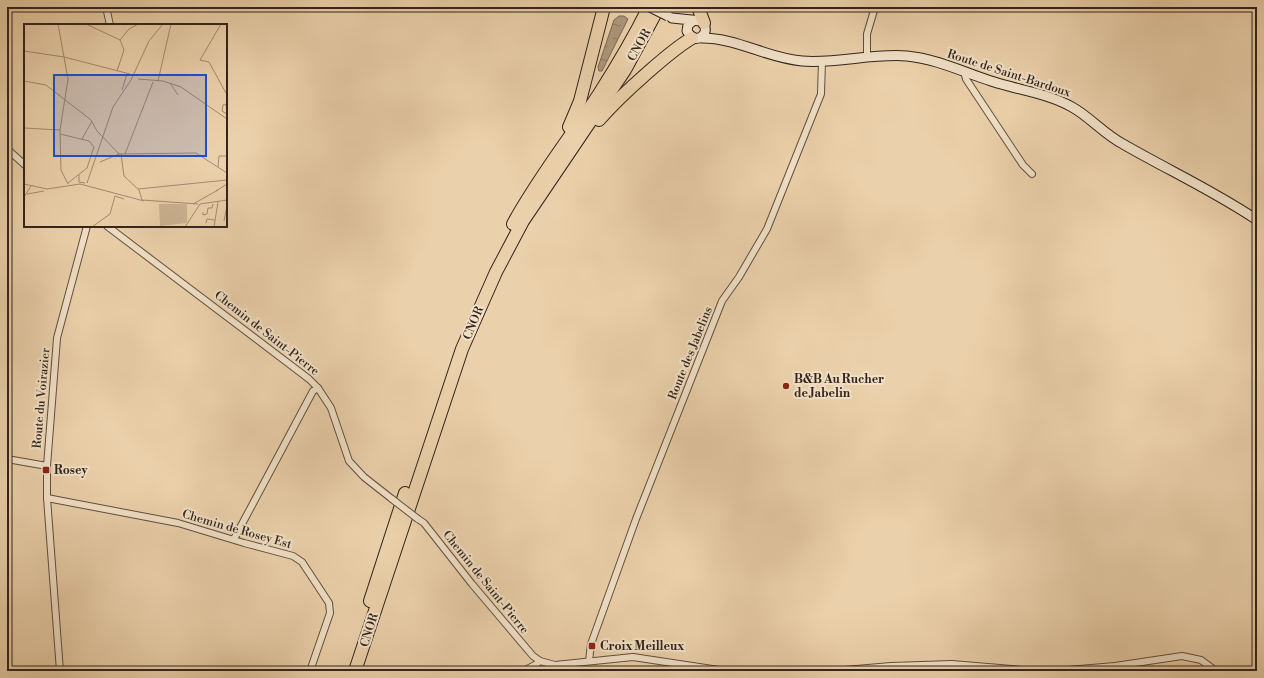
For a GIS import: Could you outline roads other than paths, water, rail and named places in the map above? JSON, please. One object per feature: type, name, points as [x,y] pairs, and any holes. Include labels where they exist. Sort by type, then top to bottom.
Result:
[{"type":"highway","points":[[526,201],[575,114],[604,7]]},
{"type":"highway","name":"CNOR","points":[[347,671],[390,538],[455,347],[488,271],[526,201],[617,66],[649,7]]},
{"type":"highway","points":[[698,7],[701,24]]},
{"type":"highway","name":"CNOR","points":[[355,671],[462,349],[472,324],[510,243],[621,76],[638,47],[666,14]]},
{"type":"highway","points":[[554,175],[602,117],[628,90],[675,49],[694,36]]},
{"type":"street","points":[[106,7],[110,24]]},
{"type":"street","name":"Route de Saint-Bardoux","points":[[649,7],[666,14],[701,24],[724,39]]},
{"type":"street","points":[[868,56],[867,34],[875,7]]},
{"type":"street","name":"Route de Saint-Bardoux","points":[[666,14],[694,36],[724,39],[786,59],[822,61],[868,56],[908,56],[934,61],[990,81],[1062,101],[1083,114],[1112,138],[1188,178],[1257,220]]},
{"type":"street","points":[[701,24],[706,33],[694,36],[688,25],[701,24]]},
{"type":"street","name":"Route des Jabelins","points":[[589,661],[591,644],[636,519],[722,301],[739,277],[767,228],[821,94],[822,61]]},
{"type":"street","points":[[964,71],[966,79],[1023,165],[1032,174]]},
{"type":"street","points":[[7,149],[24,164]]},
{"type":"street","name":"Route du Voirazier","points":[[60,671],[47,498],[47,466],[57,338],[87,227]]},
{"type":"street","name":"Chemin de Saint-Pierre","points":[[108,227],[200,295],[309,379],[318,388],[331,408],[349,461],[364,477],[424,523],[472,584],[533,656],[540,661]]},
{"type":"street","points":[[234,539],[312,391],[318,388]]},
{"type":"street","points":[[7,460],[47,466]]},
{"type":"street","name":"Chemin de Rosey Est","points":[[47,498],[178,523],[244,543],[285,553],[296,558],[302,562],[329,603],[330,613],[310,671]]},
{"type":"street","points":[[1056,671],[1115,666],[1182,656],[1201,660],[1216,671]]},
{"type":"street","points":[[523,671],[540,661],[556,668],[589,661],[633,658],[735,671]]},
{"type":"street","points":[[833,671],[891,666],[952,664],[1035,671]]},
{"type":"water","points":[[619,16],[624,16],[628,19],[602,71],[599,71],[598,67],[614,20]]},
{"type":"place","name":"B&B Au Rucher de Jabelin","points":[[786,386]]},
{"type":"place","name":"Rosey","points":[[46,470]]},
{"type":"place","name":"Croix Meilleux","points":[[592,646]]}]
